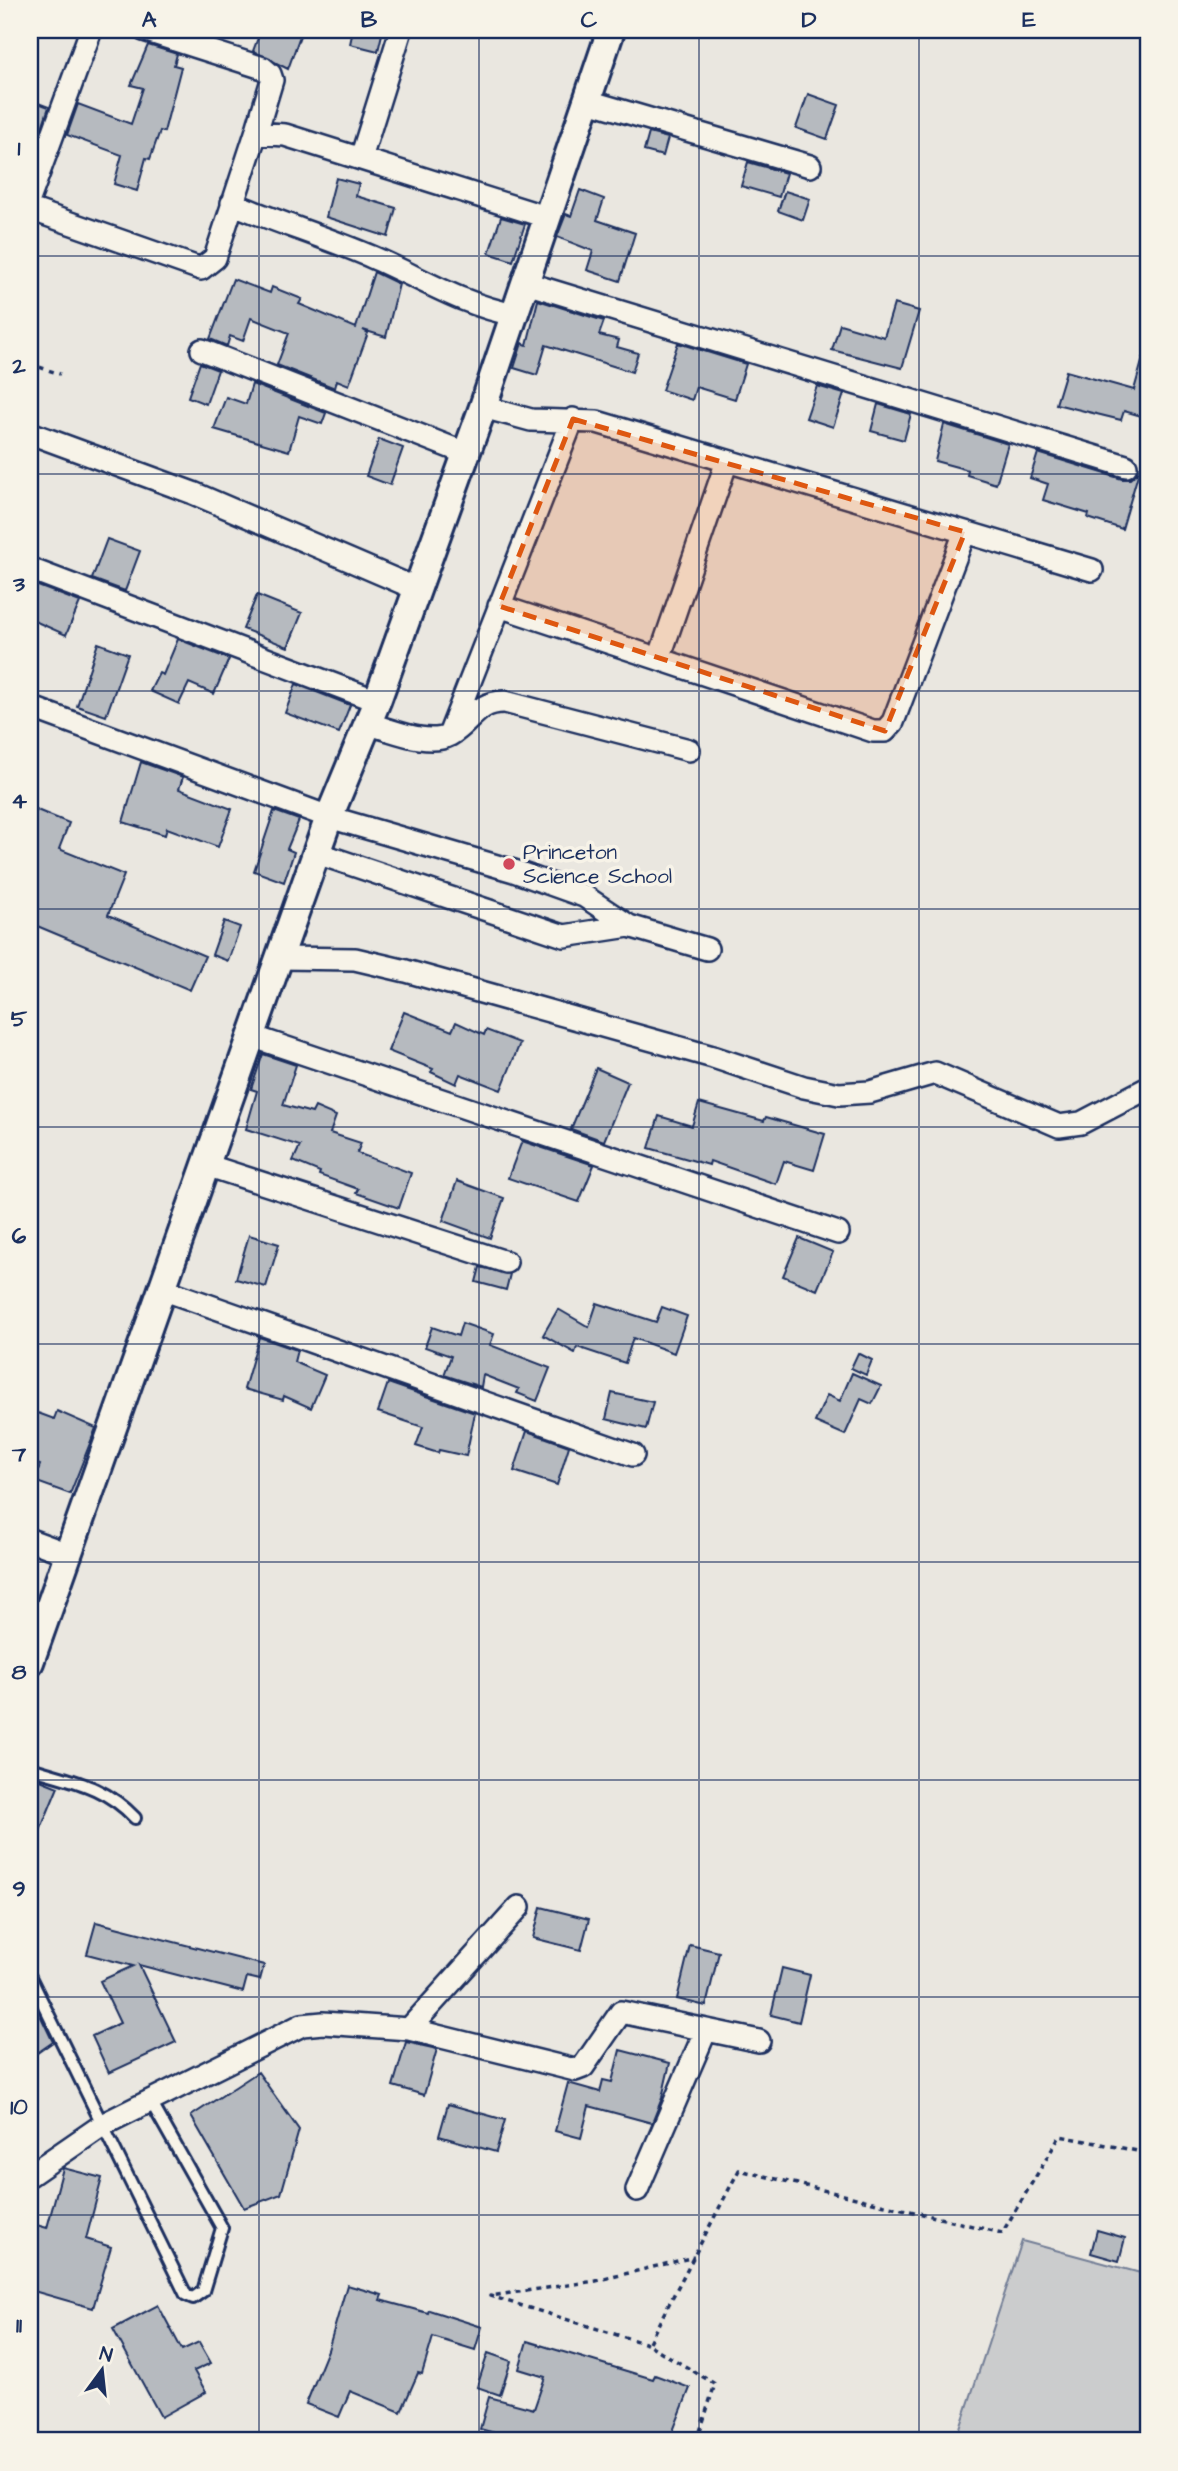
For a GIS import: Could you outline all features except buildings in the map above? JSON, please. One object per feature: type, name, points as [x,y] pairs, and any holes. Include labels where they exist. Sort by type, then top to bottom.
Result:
[{"type":"street","points":[[30,197],[91,30]]},
{"type":"street","points":[[30,209],[201,269],[215,258],[272,80],[263,68],[144,30]]},
{"type":"street","points":[[361,158],[401,30]]},
{"type":"street","points":[[30,1662],[329,817],[372,713],[515,315],[611,30]]},
{"type":"street","points":[[587,101],[810,166]]},
{"type":"street","points":[[256,133],[285,135],[549,218]]},
{"type":"street","points":[[232,203],[282,225],[354,249],[406,271],[467,304],[515,315]]},
{"type":"street","points":[[526,283],[1126,466]]},
{"type":"street","points":[[202,350],[464,453]]},
{"type":"street","points":[[482,407],[530,420],[573,419],[597,422],[1092,570]]},
{"type":"street","points":[[449,735],[573,419]]},
{"type":"street","points":[[30,433],[193,493],[417,589]]},
{"type":"street","points":[[659,659],[727,461]]},
{"type":"street","points":[[499,606],[873,731],[885,731],[893,722],[965,532]]},
{"type":"street","points":[[30,569],[429,739],[449,735],[478,709],[493,702],[505,702],[689,750]]},
{"type":"street","points":[[30,708],[329,817],[526,875],[584,896],[629,926],[707,949]]},
{"type":"street","points":[[317,853],[564,936],[629,926]]},
{"type":"street","points":[[279,958],[355,960],[405,971],[713,1057],[804,1087],[839,1094],[870,1092],[936,1073],[1059,1126],[1081,1124],[1148,1088]]},
{"type":"street","points":[[251,1036],[838,1233]]},
{"type":"street","points":[[206,1165],[506,1262]]},
{"type":"street","points":[[162,1289],[633,1455]]},
{"type":"street","points":[[30,1540],[68,1554]]},
{"type":"street","points":[[409,2029],[519,1907]]},
{"type":"street","points":[[30,2175],[104,2124],[302,2025],[323,2023],[409,2029],[575,2070],[583,2067],[621,2012],[705,2032],[758,2041]]},
{"type":"street","points":[[637,2190],[705,2032]]},
{"type":"lane","points":[[30,1768],[98,1788],[119,1801],[135,1818]]},
{"type":"lane","points":[[30,1977],[186,2295],[199,2296],[222,2228],[151,2102]]},
{"type":"path","points":[[30,364],[60,374]]},
{"type":"path","points":[[648,2344],[739,2170],[1002,2233],[1060,2136],[1148,2153]]},
{"type":"path","points":[[694,2257],[596,2281],[490,2296],[648,2344],[715,2384],[697,2441]]},
{"type":"highlighted area","points":[[573,419],[965,532],[885,731],[499,606]]},
{"type":"shaded area","points":[[1022,2241],[1148,2275],[1148,2441],[956,2441]]},
{"type":"place","name":"Princeton Science School","points":[[509,864]]}]
